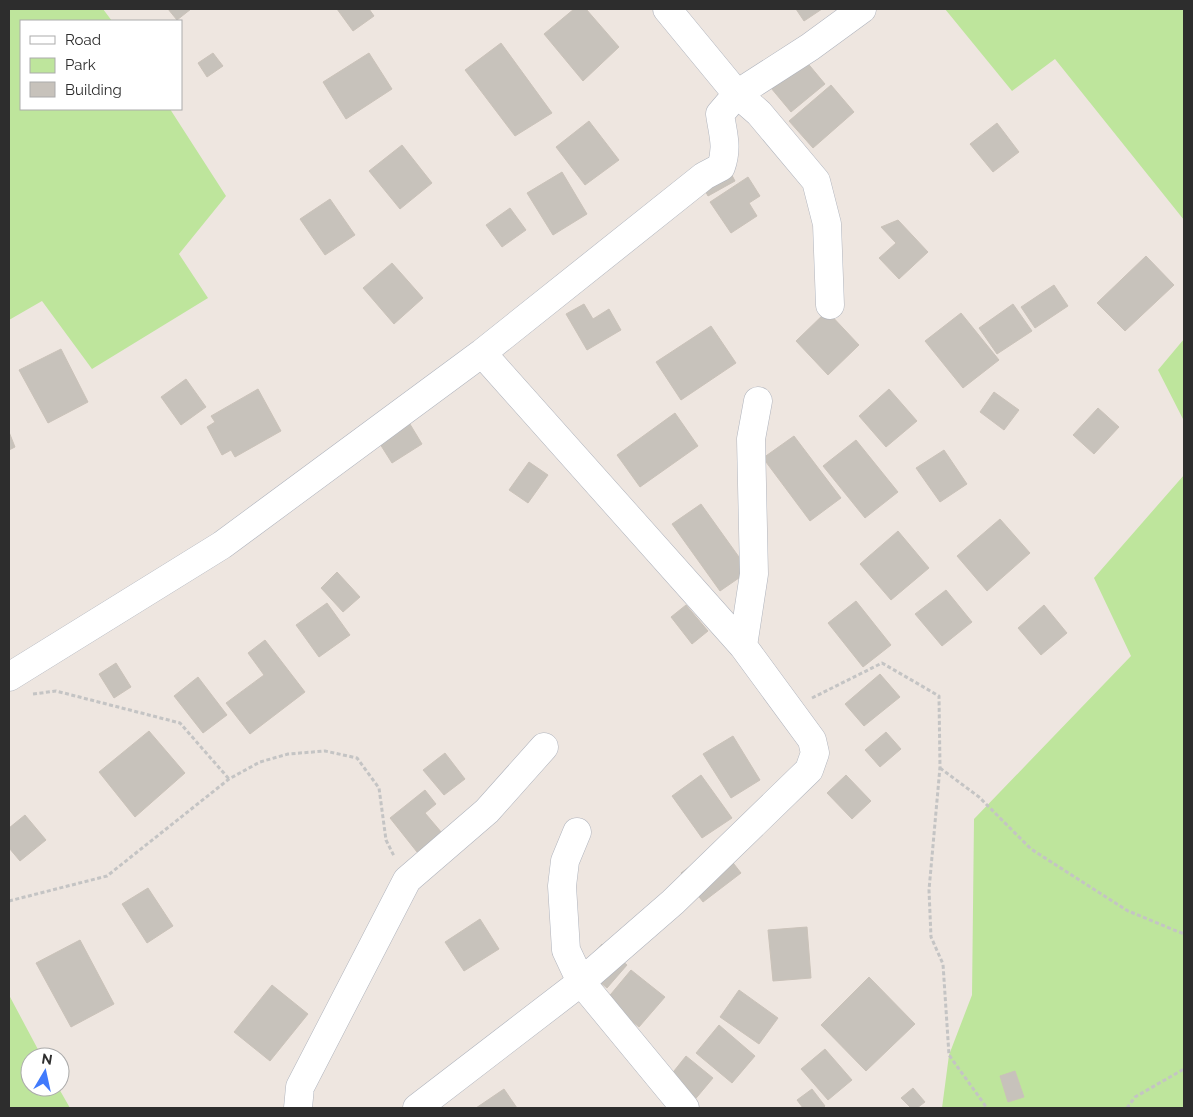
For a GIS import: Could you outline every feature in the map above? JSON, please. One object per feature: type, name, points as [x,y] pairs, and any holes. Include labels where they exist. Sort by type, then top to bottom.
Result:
[{"type":"street","points":[[667,9],[737,94],[759,113],[816,181],[827,224],[830,305]]},
{"type":"street","points":[[18,686],[222,544],[482,353],[704,176],[721,167],[725,154],[720,114],[737,94],[810,47],[862,9]]},
{"type":"street","points":[[417,1108],[581,982],[673,902],[809,770],[815,753],[812,740],[743,646],[482,353]]},
{"type":"street","points":[[743,646],[754,574],[751,439],[758,401]]},
{"type":"street","points":[[298,1108],[300,1087],[407,880],[487,811],[544,747]]},
{"type":"street","points":[[576,832],[565,861],[562,886],[566,950],[581,982],[685,1108]]},
{"type":"path","points":[[789,709],[882,663],[939,696],[940,767],[929,890],[931,937],[943,964],[948,1056],[987,1108]]},
{"type":"path","points":[[18,686],[56,691],[180,723],[229,779]]},
{"type":"path","points":[[9,901],[107,876],[229,779],[260,762],[288,754],[325,751],[357,758],[379,788],[386,840],[407,880]]},
{"type":"path","points":[[940,767],[979,797],[1031,848],[1128,911],[1184,934]]},
{"type":"path","points":[[1127,1108],[1135,1097],[1184,1069]]},
{"type":"green space","points":[[9,9],[103,9],[111,20],[20,20],[20,110],[171,110],[226,196],[179,254],[208,298],[92,369],[42,301],[9,320]]},
{"type":"green space","points":[[945,9],[1184,9],[1184,220],[1055,59],[1012,91]]},
{"type":"green space","points":[[1184,339],[1184,421],[1158,370]]},
{"type":"green space","points":[[1184,475],[1184,1108],[942,1108],[949,1055],[972,995],[974,819],[1131,656],[1094,578]]},
{"type":"green space","points":[[9,995],[37,1047],[20,1047],[20,1097],[64,1097],[70,1108],[9,1108]]},
{"type":"building","points":[[168,9],[191,9],[177,20]]},
{"type":"building","points":[[337,9],[369,9],[374,16],[353,31]]},
{"type":"building","points":[[574,9],[586,9],[619,47],[583,81],[544,34]]},
{"type":"building","points":[[796,9],[822,9],[804,21]]},
{"type":"building","points":[[501,43],[552,113],[515,136],[465,70]]},
{"type":"building","points":[[213,53],[223,66],[207,77],[198,63]]},
{"type":"building","points":[[369,53],[392,89],[346,119],[323,82]]},
{"type":"building","points":[[805,60],[825,84],[791,112],[771,88]]},
{"type":"building","points":[[831,85],[854,112],[813,148],[789,121]]},
{"type":"building","points":[[589,121],[619,160],[585,185],[556,147]]},
{"type":"building","points":[[997,123],[1019,152],[993,172],[970,144]]},
{"type":"building","points":[[402,145],[432,183],[400,209],[369,171]]},
{"type":"building","points":[[721,155],[735,181],[708,196],[694,170]]},
{"type":"building","points":[[562,172],[587,214],[553,235],[527,193]]},
{"type":"building","points":[[748,177],[760,196],[749,203],[757,216],[731,233],[710,202]]},
{"type":"building","points":[[330,199],[355,235],[325,255],[300,219]]},
{"type":"building","points":[[510,208],[526,230],[502,247],[486,225]]},
{"type":"building","points":[[898,220],[928,252],[899,279],[879,258],[896,243],[881,227]]},
{"type":"building","points":[[1146,256],[1174,285],[1125,331],[1097,303]]},
{"type":"building","points":[[392,263],[423,298],[394,324],[363,288]]},
{"type":"building","points":[[1054,285],[1068,306],[1035,328],[1021,307]]},
{"type":"building","points":[[584,304],[593,319],[609,309],[621,330],[587,350],[566,314]]},
{"type":"building","points":[[1013,304],[1032,331],[997,354],[979,328]]},
{"type":"building","points":[[827,311],[859,345],[828,375],[796,341]]},
{"type":"building","points":[[961,313],[999,360],[963,388],[925,341]]},
{"type":"building","points":[[711,326],[736,363],[681,400],[656,362]]},
{"type":"building","points":[[61,349],[88,402],[48,423],[19,370]]},
{"type":"building","points":[[186,379],[206,407],[181,425],[161,397]]},
{"type":"building","points":[[258,389],[281,431],[235,457],[231,450],[222,455],[207,427],[215,422],[211,416]]},
{"type":"building","points":[[889,389],[917,421],[886,447],[859,416]]},
{"type":"building","points":[[994,392],[1019,410],[1004,430],[980,412]]},
{"type":"building","points":[[399,406],[422,444],[392,463],[368,425]]},
{"type":"building","points":[[1098,408],[1119,427],[1094,454],[1073,435]]},
{"type":"building","points":[[675,413],[698,446],[640,487],[617,455]]},
{"type":"building","points":[[9,432],[15,447],[9,450]]},
{"type":"building","points":[[794,436],[841,498],[810,521],[763,458]]},
{"type":"building","points":[[856,440],[898,492],[865,518],[823,466]]},
{"type":"building","points":[[944,450],[967,484],[940,502],[916,468]]},
{"type":"building","points":[[529,462],[548,475],[528,503],[509,490]]},
{"type":"building","points":[[701,504],[749,571],[720,591],[672,524]]},
{"type":"building","points":[[1000,519],[1030,553],[987,591],[957,556]]},
{"type":"building","points":[[898,531],[929,568],[891,600],[860,564]]},
{"type":"building","points":[[337,572],[360,597],[343,612],[321,588]]},
{"type":"building","points":[[946,590],[972,622],[942,646],[915,614]]},
{"type":"building","points":[[856,601],[891,645],[863,667],[828,623]]},
{"type":"building","points":[[327,603],[350,635],[319,657],[296,625]]},
{"type":"building","points":[[686,605],[708,631],[692,644],[671,617]]},
{"type":"building","points":[[1044,605],[1067,633],[1041,655],[1018,628]]},
{"type":"building","points":[[265,640],[305,692],[250,734],[226,703],[264,675],[248,653]]},
{"type":"building","points":[[116,663],[131,687],[114,698],[99,674]]},
{"type":"building","points":[[880,674],[900,697],[864,726],[845,704]]},
{"type":"building","points":[[198,677],[227,715],[203,733],[174,696]]},
{"type":"building","points":[[149,731],[185,773],[135,817],[99,772]]},
{"type":"building","points":[[886,732],[901,749],[880,767],[865,750]]},
{"type":"building","points":[[733,736],[760,780],[731,798],[703,754]]},
{"type":"building","points":[[445,753],[465,779],[444,795],[423,770]]},
{"type":"building","points":[[701,775],[732,818],[702,838],[672,796]]},
{"type":"building","points":[[846,775],[871,801],[852,819],[827,793]]},
{"type":"building","points":[[425,790],[436,804],[425,813],[442,833],[417,852],[390,818]]},
{"type":"building","points":[[25,815],[46,840],[20,861],[9,848],[9,828]]},
{"type":"building","points":[[719,845],[741,873],[703,902],[681,873]]},
{"type":"building","points":[[148,888],[173,926],[147,943],[122,904]]},
{"type":"building","points":[[480,919],[499,949],[464,971],[445,942]]},
{"type":"building","points":[[807,927],[811,978],[773,981],[768,930]]},
{"type":"building","points":[[80,940],[114,1004],[71,1027],[36,963]]},
{"type":"building","points":[[602,944],[627,965],[607,988],[582,967]]},
{"type":"building","points":[[631,970],[665,997],[639,1027],[606,1000]]},
{"type":"building","points":[[869,977],[915,1024],[866,1071],[821,1025]]},
{"type":"building","points":[[272,985],[308,1014],[270,1061],[234,1032]]},
{"type":"building","points":[[739,990],[778,1018],[759,1044],[720,1017]]},
{"type":"building","points":[[719,1025],[755,1056],[732,1083],[696,1053]]},
{"type":"building","points":[[825,1049],[852,1080],[828,1100],[801,1069]]},
{"type":"building","points":[[686,1056],[713,1078],[692,1103],[666,1081]]},
{"type":"building","points":[[1015,1071],[1024,1097],[1008,1102],[1000,1076]]},
{"type":"building","points":[[913,1088],[925,1102],[917,1108],[911,1108],[901,1098]]},
{"type":"building","points":[[504,1089],[517,1108],[476,1108]]},
{"type":"building","points":[[812,1089],[825,1106],[823,1108],[803,1108],[797,1100]]}]
